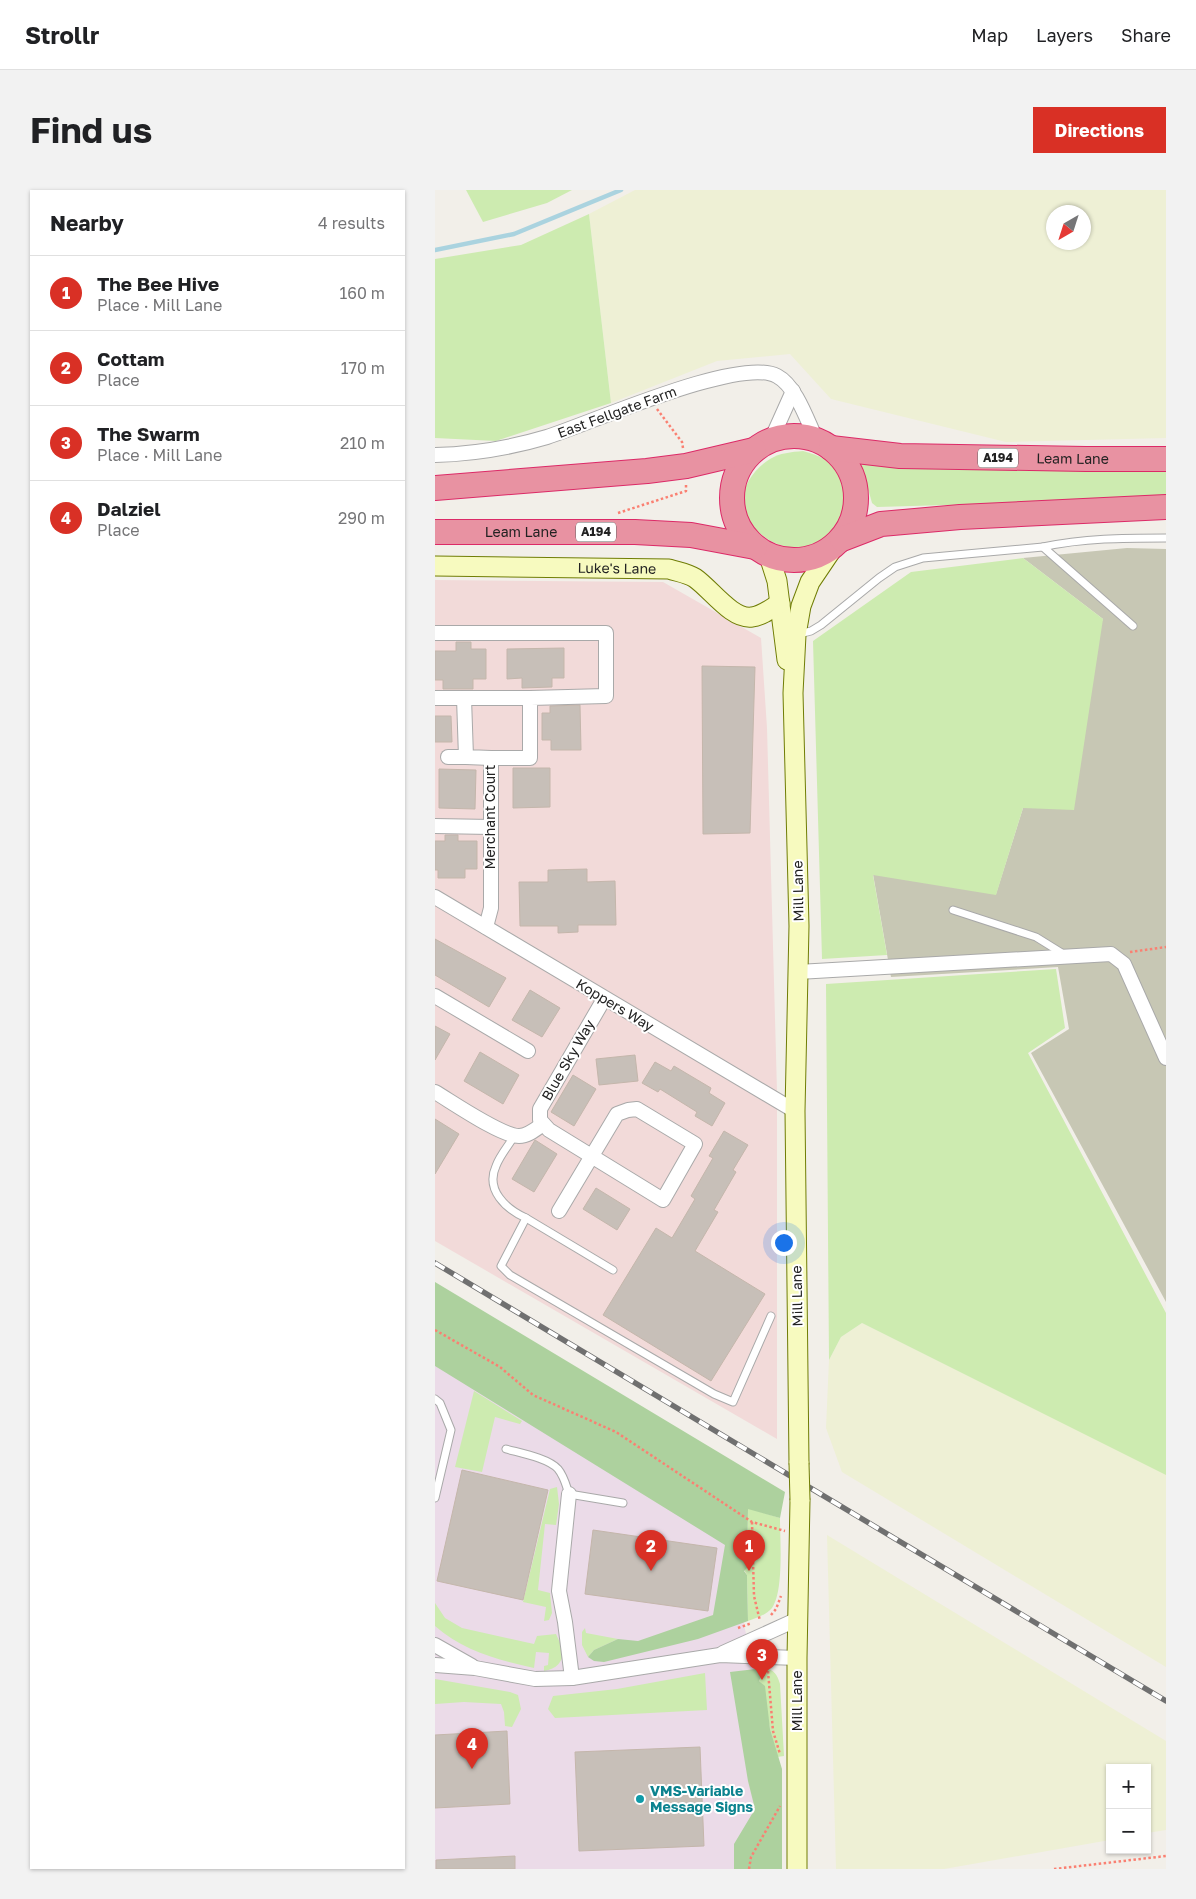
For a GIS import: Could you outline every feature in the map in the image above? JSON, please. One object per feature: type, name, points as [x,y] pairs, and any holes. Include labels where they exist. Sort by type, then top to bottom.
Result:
[{"type":"highway","name":"Leam Lane","points":[[435,488],[647,471],[671,476],[718,471],[758,449],[793,435],[823,444],[900,456],[1166,459]]},
{"type":"highway","name":"Leam Lane","points":[[647,471],[665,460],[743,442],[758,449]]},
{"type":"highway","points":[[823,444],[849,466],[857,489],[856,509],[853,520],[838,542]]},
{"type":"highway","points":[[758,449],[735,478],[732,493],[737,523],[745,536],[762,551]]},
{"type":"highway","name":"Leam Lane","points":[[435,532],[635,532],[691,535],[762,551],[783,560],[804,560],[824,553],[838,542],[881,524],[960,517],[1166,507]]},
{"type":"main road","name":"Mill Lane","points":[[797,1869],[797,1658],[800,1500],[795,1111],[799,926],[793,693],[796,635],[805,593],[814,576],[838,542]]},
{"type":"main road","name":"Mill Lane","points":[[762,551],[775,571],[785,650],[793,693]]},
{"type":"main road","name":"Luke's Lane","points":[[435,566],[669,569],[685,573],[696,579],[735,613],[744,617],[753,618],[780,603]]},
{"type":"street","name":"East Fellgate Farm","points":[[435,455],[489,452],[546,437],[649,399],[706,381],[743,373],[766,372],[787,382],[823,444]]},
{"type":"street","points":[[758,449],[793,391]]},
{"type":"street","points":[[435,633],[606,632],[606,696],[435,698]]},
{"type":"street","name":"Merchant Court","points":[[464,698],[466,757],[491,758],[491,908],[486,927]]},
{"type":"street","points":[[491,758],[530,758],[530,698]]},
{"type":"street","points":[[448,757],[466,757]]},
{"type":"street","points":[[435,826],[491,827]]},
{"type":"street","name":"Koppers Way","points":[[435,897],[795,1111]]},
{"type":"street","points":[[798,972],[1111,954],[1124,964],[1166,1058]]},
{"type":"street","points":[[435,996],[528,1051]]},
{"type":"street","name":"Blue Sky Way","points":[[543,1124],[540,1120],[540,1108],[604,999]]},
{"type":"street","points":[[435,1092],[504,1133],[519,1136],[531,1132],[543,1124],[549,1130],[592,1156],[663,1200],[695,1144],[637,1110],[628,1110],[617,1114],[592,1156],[559,1211]]},
{"type":"street","points":[[569,1494],[559,1591],[572,1678]]},
{"type":"street","points":[[720,1655],[798,1619]]},
{"type":"street","points":[[435,1645],[475,1668]]},
{"type":"street","points":[[435,1665],[475,1668],[535,1679],[572,1678],[720,1655],[797,1658]]},
{"type":"lane","points":[[796,635],[811,631],[821,625],[895,567],[923,558],[1043,547],[1114,538],[1166,538]]},
{"type":"lane","points":[[1043,547],[1133,626]]},
{"type":"lane","points":[[953,910],[1036,937],[1067,956]]},
{"type":"lane","points":[[515,1135],[496,1166],[492,1179],[498,1198],[519,1215],[613,1270]]},
{"type":"lane","points":[[526,1218],[501,1266],[510,1275],[706,1390],[733,1402],[771,1316]]},
{"type":"lane","points":[[435,1399],[440,1403],[451,1430],[435,1498]]},
{"type":"lane","points":[[506,1449],[542,1459],[557,1467],[569,1494],[623,1503]]},
{"type":"path","points":[[1111,954],[1166,947]]},
{"type":"path","points":[[435,1330],[499,1367],[533,1395],[616,1432],[752,1522],[799,1536]]},
{"type":"path","points":[[752,1522],[754,1596],[760,1621]]},
{"type":"path","points":[[739,1628],[771,1616],[776,1609],[781,1592]]},
{"type":"path","points":[[768,1665],[773,1731],[781,1759]]},
{"type":"path","points":[[749,1869],[751,1857],[785,1797],[796,1796]]},
{"type":"path","points":[[1054,1869],[1166,1856]]},
{"type":"shaded area","points":[[635,190],[1166,190],[1166,438],[1006,442],[831,399],[790,354],[717,361],[611,403],[589,214]]},
{"type":"shaded area","points":[[1127,548],[1166,549],[1166,1302],[1031,1053],[1069,1029],[1058,967],[891,977],[873,874],[996,894],[1023,808],[1103,619],[1023,558]]},
{"type":"shaded area","points":[[435,580],[663,582],[761,638],[767,728],[777,1091],[777,1439],[435,1241]]},
{"type":"shaded area","points":[[862,1323],[1166,1474],[1166,1667],[842,1472],[826,1428],[829,1360],[841,1337]]},
{"type":"shaded area","points":[[435,1334],[741,1518],[740,1592],[744,1625],[755,1674],[767,1763],[740,1869],[435,1869]]},
{"type":"shaded area","points":[[827,1535],[1166,1741],[1166,1830],[1151,1832],[1151,1764],[1106,1764],[1106,1841],[944,1869],[836,1869]]},
{"type":"green space","points":[[466,190],[572,190],[547,203],[483,222]]},
{"type":"green space","points":[[589,214],[611,403],[496,441],[435,438],[435,259],[521,245]]},
{"type":"green space","points":[[803,451],[833,465],[846,484],[847,506],[837,526],[819,541],[796,547],[772,542],[748,520],[742,503],[750,478],[763,464],[778,455]]},
{"type":"green space","points":[[874,461],[1166,466],[1166,499],[877,507],[872,503],[861,463]]},
{"type":"green space","points":[[1023,558],[1103,619],[1074,810],[1023,808],[996,895],[873,875],[887,955],[822,959],[813,641],[911,572]]},
{"type":"green space","points":[[1056,969],[1065,1028],[1028,1053],[1166,1313],[1166,1475],[862,1323],[841,1337],[829,1360],[826,984]]},
{"type":"green space","points":[[435,1282],[785,1492],[780,1518],[748,1509],[747,1568],[744,1571],[747,1575],[748,1621],[698,1639],[604,1662],[594,1661],[588,1657],[594,1650],[618,1639],[638,1641],[713,1615],[725,1545],[435,1366]]},
{"type":"green space","points":[[474,1391],[522,1421],[520,1424],[495,1417],[482,1472],[455,1467]]},
{"type":"green space","points":[[557,1487],[559,1504],[556,1525],[545,1524],[538,1590],[550,1593],[552,1613],[549,1620],[544,1621],[546,1607],[523,1602],[550,1489]]},
{"type":"green space","points":[[748,1508],[780,1518],[781,1552],[780,1578],[776,1600],[767,1613],[748,1621],[747,1575],[744,1570],[747,1568]]},
{"type":"green space","points":[[435,1603],[445,1618],[462,1628],[534,1644],[537,1636],[556,1634],[561,1645],[563,1645],[562,1659],[557,1666],[544,1671],[544,1666],[548,1665],[549,1653],[536,1652],[534,1668],[495,1658],[469,1648],[446,1635],[435,1626]]},
{"type":"green space","points":[[585,1628],[586,1633],[618,1639],[594,1650],[588,1657],[582,1645],[582,1632]]},
{"type":"green space","points":[[765,1668],[775,1673],[780,1684],[784,1756],[777,1757],[762,1684],[759,1681],[765,1676]]},
{"type":"green space","points":[[765,1668],[765,1676],[759,1681],[765,1686],[770,1729],[782,1769],[782,1869],[734,1869],[734,1844],[755,1809],[748,1781],[730,1672]]},
{"type":"green space","points":[[705,1673],[707,1710],[555,1718],[548,1709],[553,1696],[617,1689]]},
{"type":"green space","points":[[435,1679],[510,1692],[518,1695],[521,1709],[512,1727],[505,1726],[504,1712],[501,1704],[464,1702],[435,1704]]},
{"type":"building","points":[[456,642],[471,642],[471,649],[486,649],[486,679],[473,679],[473,689],[443,689],[443,680],[435,680],[435,651],[456,651]]},
{"type":"building","points":[[564,648],[564,678],[552,678],[552,687],[522,688],[522,678],[507,679],[507,649]]},
{"type":"building","points":[[702,666],[755,667],[750,833],[703,834]]},
{"type":"building","points":[[580,705],[581,750],[551,750],[551,740],[542,740],[542,713],[550,713],[550,706]]},
{"type":"building","points":[[435,716],[451,716],[452,742],[435,742]]},
{"type":"building","points":[[513,768],[550,768],[550,807],[513,808]]},
{"type":"building","points":[[439,769],[476,770],[475,809],[439,808]]},
{"type":"building","points":[[445,835],[458,835],[458,841],[477,841],[477,869],[465,869],[465,878],[438,878],[438,870],[435,870],[435,841],[445,841]]},
{"type":"building","points":[[587,869],[587,882],[615,881],[616,925],[578,925],[578,932],[558,933],[558,926],[520,926],[519,882],[548,882],[548,870]]},
{"type":"building","points":[[435,939],[506,978],[489,1007],[435,975]]},
{"type":"building","points":[[530,990],[560,1008],[542,1037],[512,1020]]},
{"type":"building","points":[[435,1026],[450,1034],[435,1060]]},
{"type":"building","points":[[480,1052],[519,1075],[503,1104],[464,1081]]},
{"type":"building","points":[[635,1055],[638,1081],[599,1085],[596,1059]]},
{"type":"building","points":[[655,1062],[671,1071],[674,1066],[711,1088],[709,1093],[725,1103],[712,1126],[695,1116],[697,1112],[660,1089],[658,1092],[642,1083]]},
{"type":"building","points":[[573,1075],[596,1089],[574,1126],[551,1112]]},
{"type":"building","points":[[435,1119],[459,1134],[435,1174]]},
{"type":"building","points":[[724,1131],[748,1145],[733,1170],[736,1172],[714,1210],[718,1212],[695,1251],[765,1294],[711,1381],[603,1315],[656,1228],[672,1238],[695,1199],[691,1196],[713,1158],[709,1156]]},
{"type":"building","points":[[535,1140],[557,1154],[534,1192],[512,1179]]},
{"type":"building","points":[[596,1188],[630,1209],[617,1230],[583,1209]]},
{"type":"building","points":[[462,1470],[548,1490],[523,1600],[437,1581]]},
{"type":"building","points":[[593,1530],[717,1548],[708,1611],[585,1594]]},
{"type":"building","points":[[507,1731],[510,1804],[435,1808],[435,1735]]},
{"type":"building","name":"VMS-Variable Message Signs","points":[[700,1747],[704,1846],[579,1851],[575,1752]]},
{"type":"building","points":[[515,1856],[515,1869],[436,1869],[436,1860]]},
{"type":"waterway","points":[[435,250],[514,234],[621,190]]},
{"type":"railway","points":[[435,1263],[1166,1701]]},
{"type":"place","name":"Cottam","points":[[651,1571]]},
{"type":"place","name":"The Bee Hive","points":[[749,1571]]},
{"type":"place","name":"The Swarm","points":[[762,1680]]},
{"type":"place","name":"Dalziel","points":[[472,1769]]},
{"type":"place","name":"VMS-Variable Message Signs","points":[[640,1799]]}]
